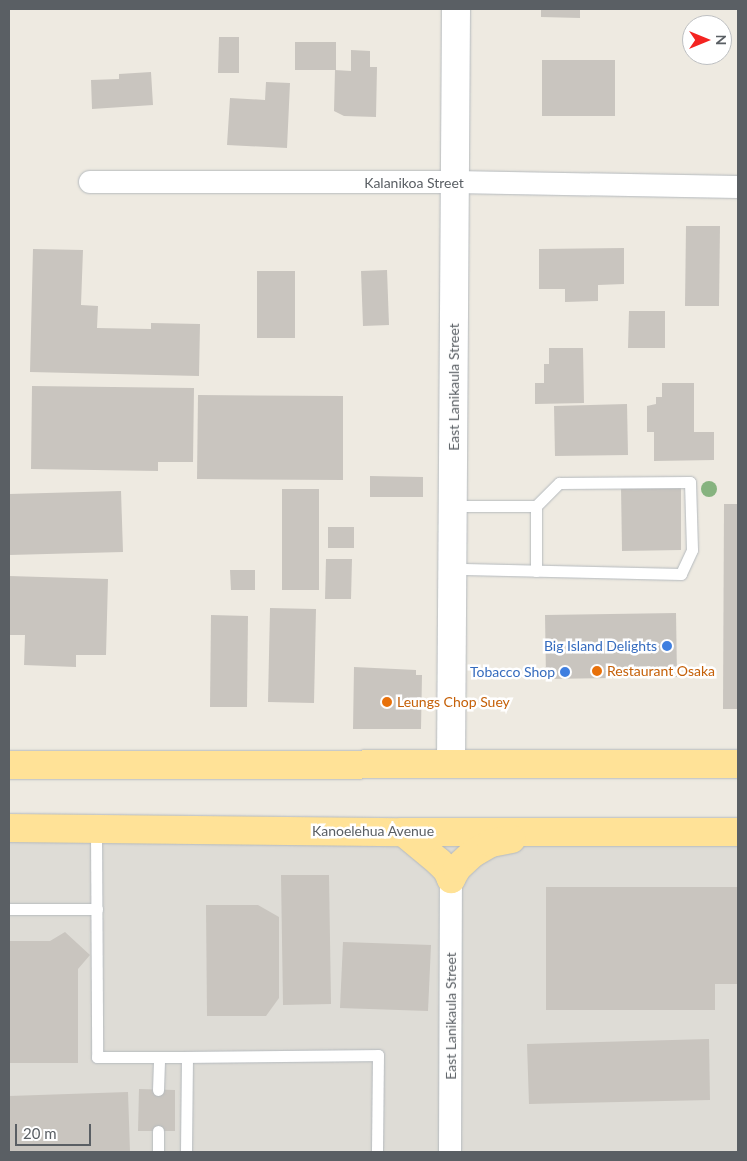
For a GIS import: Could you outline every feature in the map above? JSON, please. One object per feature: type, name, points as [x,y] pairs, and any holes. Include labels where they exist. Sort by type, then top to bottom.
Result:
[{"type":"highway","points":[[9,765],[738,764]]},
{"type":"highway","name":"Kanoelehua Avenue","points":[[9,828],[403,832],[738,832]]},
{"type":"highway","points":[[403,832],[444,866],[451,879]]},
{"type":"highway","points":[[451,879],[457,868],[472,854],[491,843],[538,832]]},
{"type":"street","name":"East Lanikaula Street","points":[[451,764],[456,9]]},
{"type":"street","name":"Kalanikoa Street","points":[[90,182],[454,182],[738,187]]},
{"type":"street","name":"East Lanikaula Street","points":[[450,1152],[451,879]]},
{"type":"lane","points":[[453,506],[536,506],[559,483],[690,482],[692,550],[681,574],[453,569]]},
{"type":"lane","points":[[536,506],[536,571]]},
{"type":"lane","points":[[96,829],[97,1057],[378,1055],[377,1152]]},
{"type":"lane","points":[[9,909],[97,909]]},
{"type":"lane","points":[[158,1090],[159,1057]]},
{"type":"lane","points":[[186,1152],[187,1057]]},
{"type":"lane","points":[[158,1131],[158,1152]]},
{"type":"shaded area","points":[[9,838],[738,844],[738,1152],[9,1152]]},
{"type":"building","points":[[541,9],[580,9],[580,18],[541,17]]},
{"type":"building","points":[[219,37],[239,37],[239,73],[218,73]]},
{"type":"building","points":[[295,42],[336,42],[336,70],[295,70]]},
{"type":"building","points":[[351,50],[370,51],[370,67],[377,67],[376,117],[344,116],[334,111],[335,70],[351,71]]},
{"type":"building","points":[[542,60],[615,60],[615,116],[542,116]]},
{"type":"building","points":[[151,72],[153,105],[92,109],[91,80],[119,79],[119,74]]},
{"type":"building","points":[[266,82],[290,83],[287,148],[227,145],[230,98],[265,100]]},
{"type":"building","points":[[686,226],[720,226],[719,306],[685,306]]},
{"type":"building","points":[[624,248],[624,284],[598,285],[598,301],[565,302],[565,289],[539,289],[539,249]]},
{"type":"building","points":[[33,249],[83,250],[81,305],[98,306],[97,328],[151,329],[151,323],[200,324],[199,376],[30,372]]},
{"type":"building","points":[[387,270],[389,325],[363,326],[361,271]]},
{"type":"building","points":[[257,271],[295,271],[295,338],[257,338]]},
{"type":"building","points":[[629,311],[665,311],[665,348],[628,348]]},
{"type":"building","points":[[549,348],[583,348],[584,403],[535,404],[535,383],[544,383],[544,364],[549,364]]},
{"type":"building","points":[[662,383],[694,383],[694,432],[714,432],[714,460],[654,461],[654,432],[647,432],[647,406],[656,404],[656,397],[662,397]]},
{"type":"building","points":[[32,386],[194,388],[193,462],[158,462],[158,471],[31,469]]},
{"type":"building","points":[[198,395],[343,396],[343,480],[197,479]]},
{"type":"building","points":[[627,404],[628,455],[555,456],[554,406]]},
{"type":"building","points":[[370,476],[423,477],[423,497],[370,497]]},
{"type":"building","points":[[621,487],[681,487],[681,550],[622,551]]},
{"type":"building","points":[[282,489],[319,489],[319,590],[282,590]]},
{"type":"building","points":[[121,491],[123,552],[9,555],[9,494]]},
{"type":"building","points":[[724,504],[738,504],[738,709],[723,709]]},
{"type":"building","points":[[328,527],[354,527],[354,548],[328,548]]},
{"type":"building","points":[[326,559],[352,559],[351,599],[325,599]]},
{"type":"building","points":[[230,570],[255,570],[255,590],[231,590]]},
{"type":"building","points":[[9,576],[108,579],[106,655],[76,655],[76,667],[24,665],[25,635],[9,635]]},
{"type":"building","points":[[270,608],[316,609],[314,703],[268,702]]},
{"type":"building","points":[[676,613],[677,677],[546,679],[545,615]]},
{"type":"building","points":[[211,615],[248,616],[247,707],[210,707]]},
{"type":"building","name":"Leungs Chop Suey","points":[[354,667],[416,670],[416,675],[422,675],[421,729],[353,729]]},
{"type":"building","points":[[281,875],[329,875],[331,1004],[283,1005]]},
{"type":"building","points":[[546,887],[737,887],[737,984],[715,984],[715,1010],[546,1010]]},
{"type":"building","points":[[206,905],[258,905],[279,917],[279,998],[266,1016],[207,1016]]},
{"type":"building","points":[[65,932],[90,955],[78,969],[78,1063],[9,1063],[9,941],[50,941]]},
{"type":"building","points":[[343,942],[431,945],[428,1011],[340,1008]]},
{"type":"building","points":[[709,1039],[710,1100],[529,1104],[527,1044]]},
{"type":"building","points":[[139,1089],[175,1090],[175,1131],[138,1131]]},
{"type":"building","points":[[128,1092],[130,1152],[9,1152],[9,1096]]},
{"type":"place","name":"Big Island Delights","points":[[667,646]]},
{"type":"place","name":"Restaurant Osaka","points":[[597,671]]},
{"type":"place","name":"Tobacco Shop","points":[[565,672]]},
{"type":"place","name":"Leungs Chop Suey","points":[[387,702]]}]
